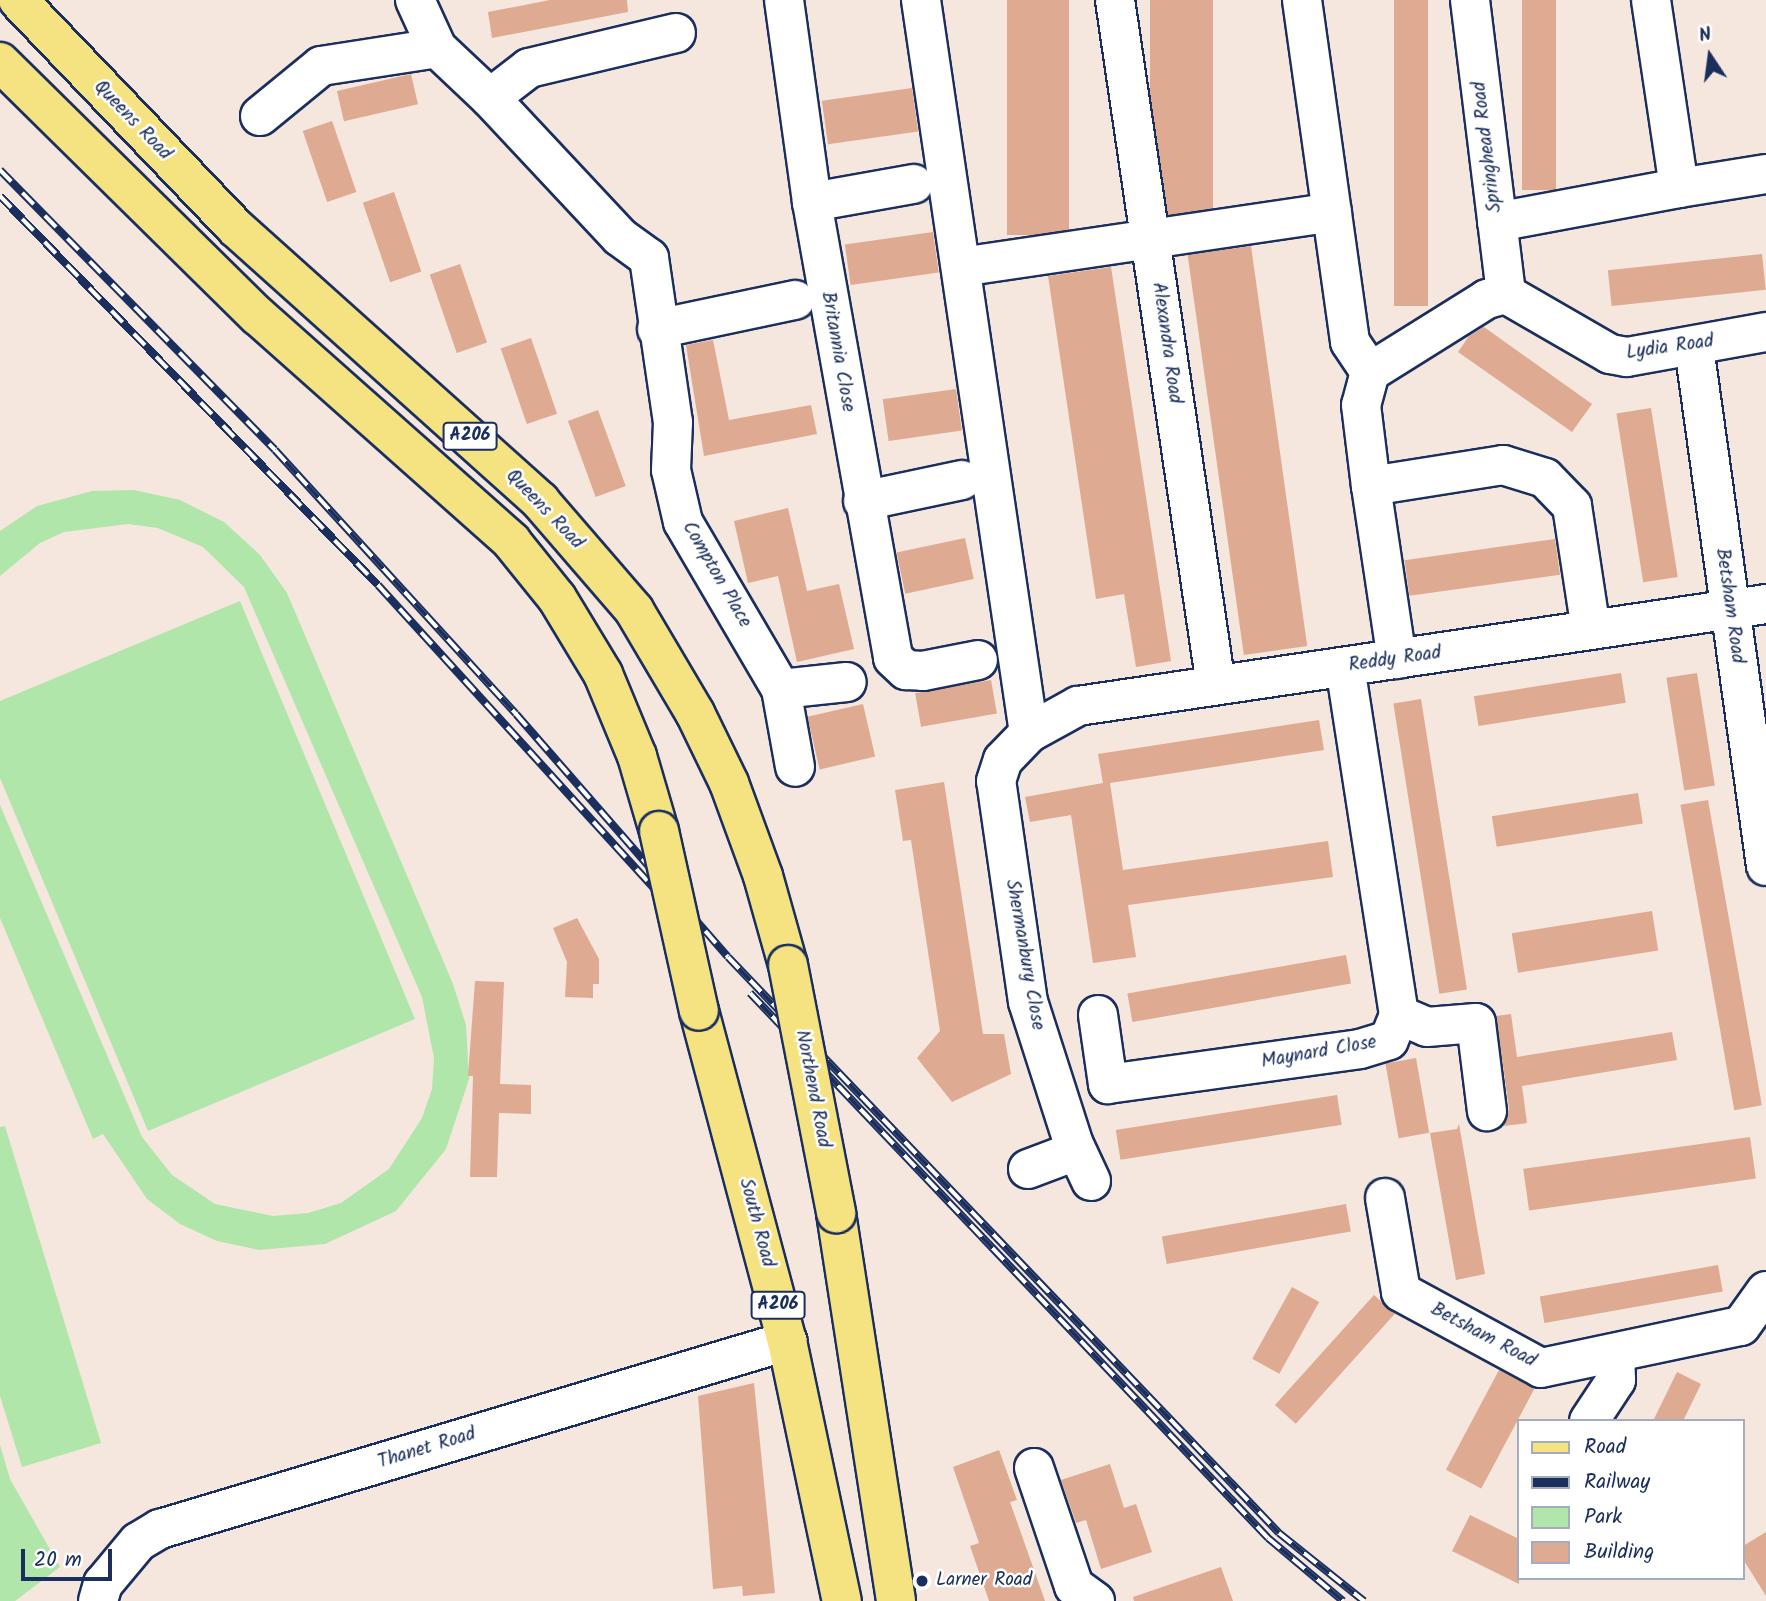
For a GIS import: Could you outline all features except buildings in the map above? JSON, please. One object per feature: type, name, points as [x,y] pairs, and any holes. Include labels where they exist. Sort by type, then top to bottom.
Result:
[{"type":"main road","name":"Queens Road","points":[[18,0],[236,228],[540,501],[634,610],[695,713],[734,794],[788,965]]},
{"type":"main road","name":"South Road","points":[[0,62],[258,316],[511,541],[557,598],[603,674],[637,756],[659,831],[699,1012],[787,1340],[842,1601]]},
{"type":"main road","name":"Northend Road","points":[[788,965],[836,1213],[896,1601]]},
{"type":"street","name":"Compton Place","points":[[415,0],[437,48],[490,98],[620,237],[649,258],[657,329],[673,422],[671,470],[683,522],[781,689],[795,767]]},
{"type":"street","name":"Britannia Close","points":[[784,0],[812,202],[893,658],[906,670],[978,660]]},
{"type":"street","points":[[921,0],[1029,733]]},
{"type":"street","name":"Alexandra Road","points":[[1115,0],[1216,685]]},
{"type":"street","points":[[1302,0],[1350,342],[1370,372]]},
{"type":"street","name":"Springhead Road","points":[[1470,0],[1506,294]]},
{"type":"street","points":[[1651,0],[1679,188]]},
{"type":"street","points":[[490,98],[529,68],[676,33]]},
{"type":"street","points":[[260,116],[321,66],[437,48]]},
{"type":"street","points":[[1497,222],[1766,174]]},
{"type":"street","points":[[812,202],[913,184]]},
{"type":"street","points":[[961,267],[1332,212]]},
{"type":"street","points":[[1397,659],[1361,405],[1370,372],[1488,299],[1506,294]]},
{"type":"street","name":"Lydia Road","points":[[1506,294],[1610,354],[1627,357],[1766,332]]},
{"type":"street","points":[[657,329],[795,300]]},
{"type":"street","name":"Betsham Road","points":[[1694,347],[1748,607],[1766,866]]},
{"type":"street","points":[[1371,486],[1503,465],[1545,478],[1572,506],[1591,630]]},
{"type":"street","points":[[863,501],[962,481]]},
{"type":"street","name":"Reddy Road","points":[[1029,733],[1078,706],[1748,607]]},
{"type":"street","points":[[1345,667],[1399,1015],[1427,1027],[1476,1023],[1487,1111]]},
{"type":"street","points":[[781,689],[847,682]]},
{"type":"street","name":"Shermanbury Close","points":[[1028,1169],[1084,1166],[1028,1002],[996,780],[1003,760],[1029,733]]},
{"type":"street","name":"Maynard Close","points":[[1098,1015],[1108,1084],[1360,1049],[1389,1040],[1399,1015]]},
{"type":"street","name":"Betsham Road","points":[[1385,1198],[1401,1292],[1541,1368],[1741,1326],[1766,1291]]},
{"type":"street","name":"Thanet Road","points":[[98,1601],[103,1584],[138,1542],[160,1529],[787,1340]]},
{"type":"street","points":[[1590,1419],[1616,1380],[1615,1354]]},
{"type":"street","points":[[1034,1468],[1074,1586],[1095,1601]]},
{"type":"green space","points":[[134,490],[180,500],[224,522],[260,555],[287,593],[453,984],[466,1025],[469,1079],[446,1149],[396,1211],[325,1244],[259,1250],[217,1241],[180,1224],[147,1199],[103,1134],[93,1139],[0,918],[0,805],[142,1137],[172,1175],[215,1204],[273,1216],[308,1213],[341,1203],[389,1169],[422,1118],[432,1089],[434,1058],[422,997],[244,587],[203,547],[158,528],[128,524],[64,532],[40,543],[0,576],[0,531],[37,506],[92,491]]},
{"type":"green space","points":[[240,601],[415,1019],[148,1131],[0,778],[0,701]]},
{"type":"green space","points":[[5,1126],[101,1443],[22,1467],[0,1396],[0,1127]]},
{"type":"green space","points":[[0,1445],[10,1479],[60,1567],[15,1601],[0,1601]]},
{"type":"railway","points":[[0,170],[275,450],[516,714],[728,957],[1279,1533],[1364,1601]]},
{"type":"railway","points":[[0,196],[378,585],[690,928]]},
{"type":"railway","points":[[750,993],[1268,1538],[1343,1601]]},
{"type":"place","name":"Larner Road","points":[[922,1581]]}]
